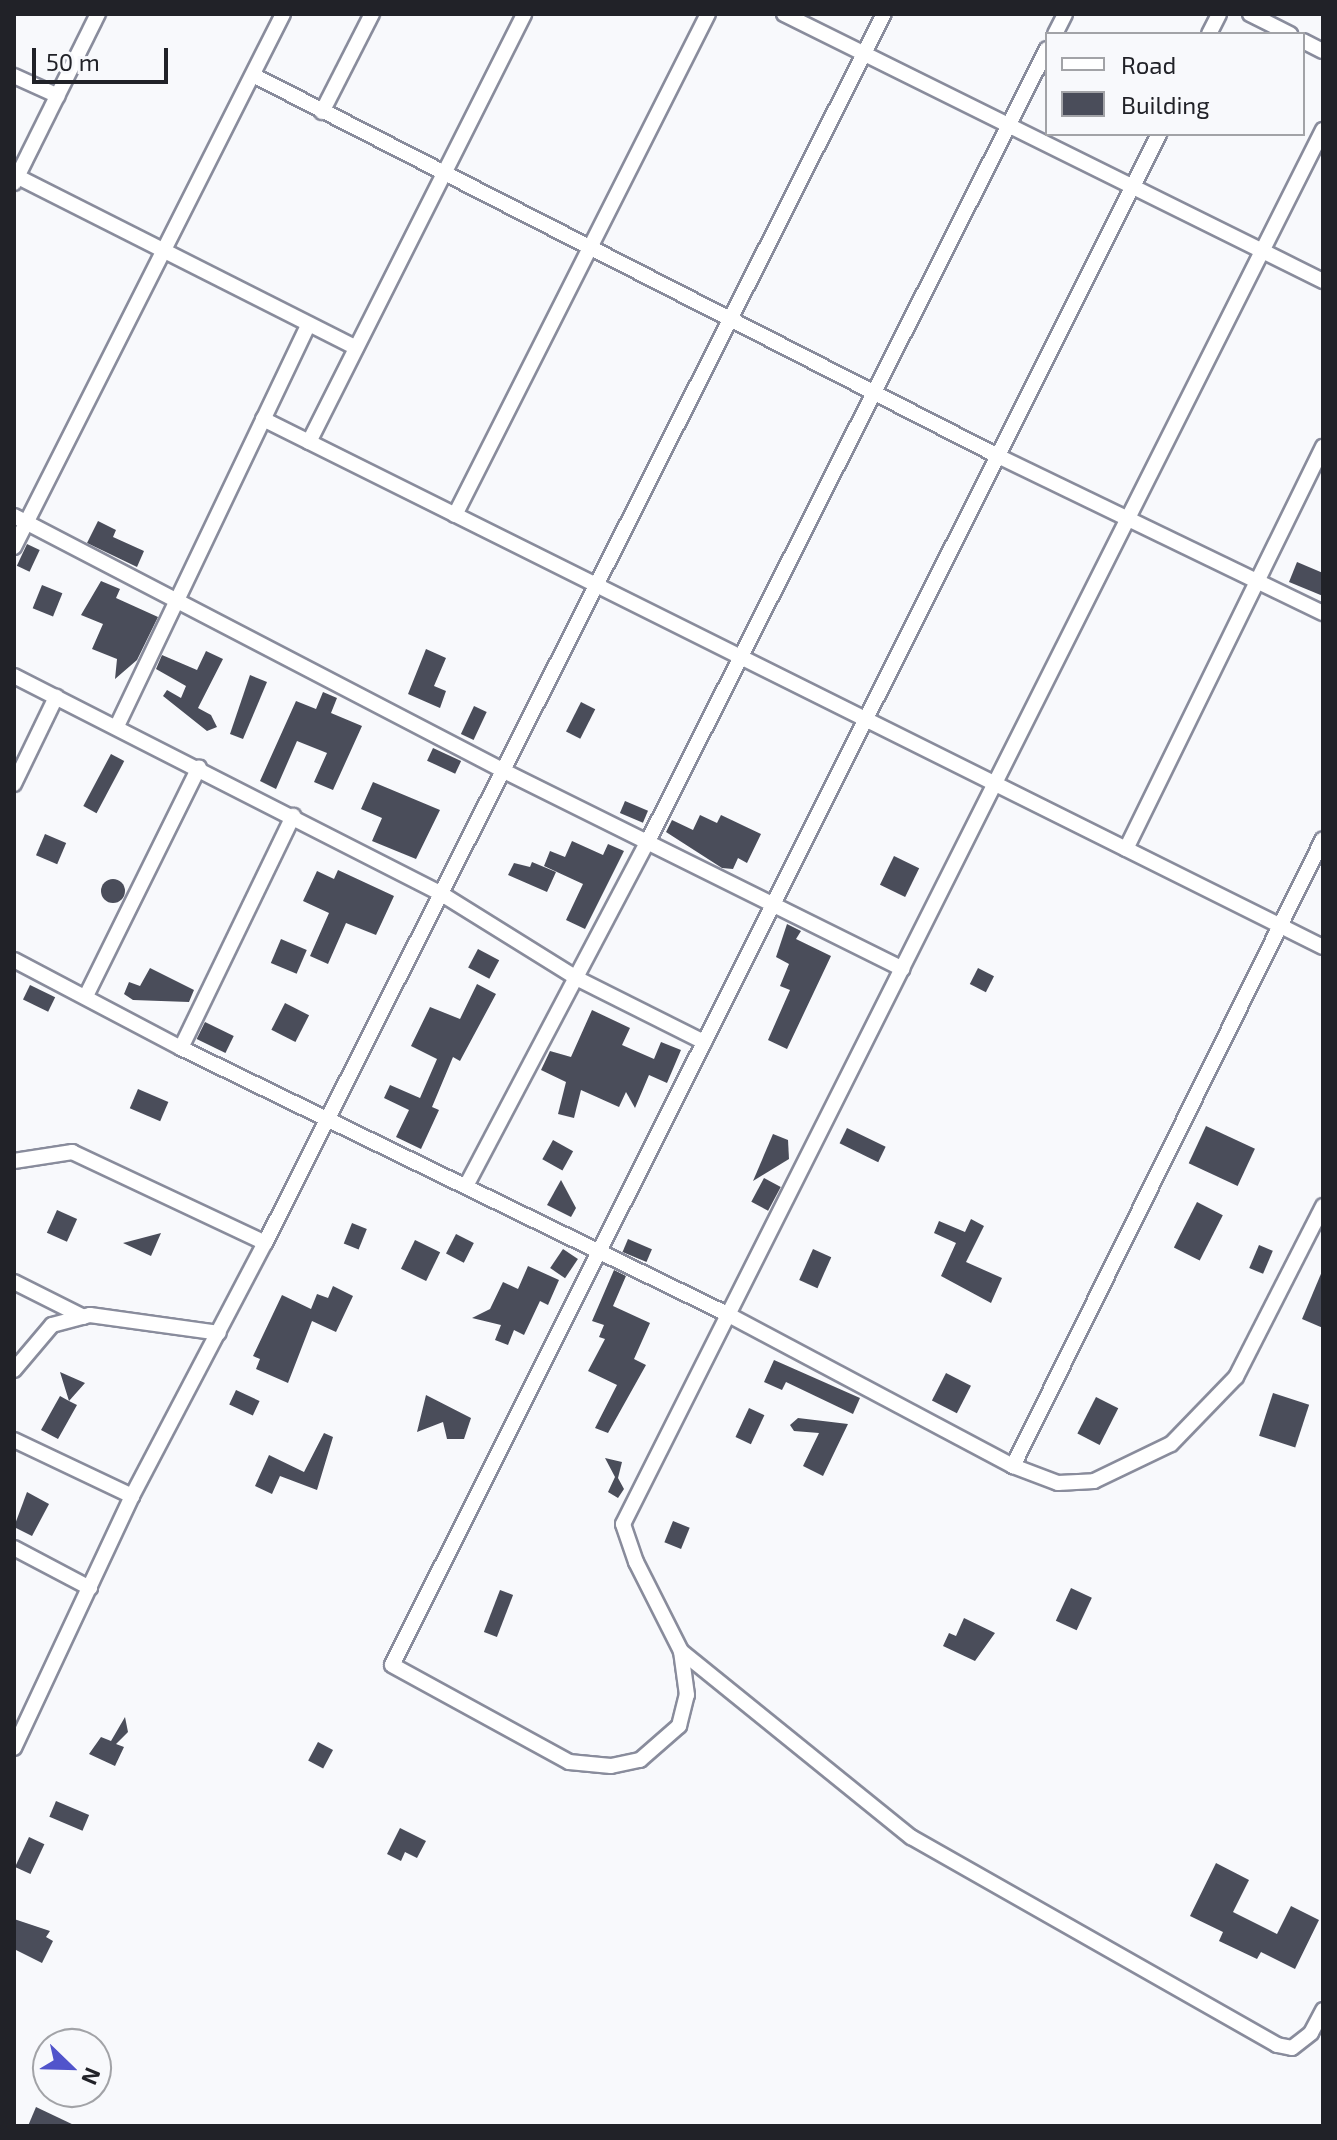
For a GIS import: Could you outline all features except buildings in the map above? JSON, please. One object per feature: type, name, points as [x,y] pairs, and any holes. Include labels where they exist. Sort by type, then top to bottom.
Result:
[{"type":"street","points":[[98,14],[15,178],[356,348]]},
{"type":"street","points":[[14,547],[20,519],[165,251],[283,14]]},
{"type":"street","points":[[309,442],[524,14]]},
{"type":"street","points":[[455,515],[708,14]]},
{"type":"street","points":[[784,14],[1323,281]]},
{"type":"street","points":[[14,1748],[132,1496],[265,1243],[884,14]]},
{"type":"street","points":[[1056,32],[1065,14]]},
{"type":"street","points":[[1210,32],[1219,14]]},
{"type":"street","points":[[1250,14],[1286,32]]},
{"type":"street","points":[[322,112],[365,16]]},
{"type":"street","points":[[1305,42],[1323,51]]},
{"type":"street","points":[[466,1186],[578,979],[1045,53]]},
{"type":"street","points":[[253,75],[998,456],[1130,516],[1323,613]]},
{"type":"street","points":[[14,76],[58,96]]},
{"type":"street","points":[[1158,136],[392,1665],[569,1762],[611,1766],[640,1760],[679,1726],[687,1695],[681,1651],[636,1562],[623,1524],[1321,139]]},
{"type":"street","points":[[117,726],[309,324]]},
{"type":"street","points":[[263,419],[1323,947]]},
{"type":"street","points":[[1126,849],[1323,447]]},
{"type":"street","points":[[20,519],[504,771],[903,969]]},
{"type":"street","points":[[14,676],[199,767],[440,893],[578,979],[704,1042]]},
{"type":"street","points":[[14,784],[22,754],[56,697]]},
{"type":"street","points":[[86,996],[199,767]]},
{"type":"street","points":[[181,1048],[293,816]]},
{"type":"street","points":[[1013,1466],[1323,839]]},
{"type":"street","points":[[14,960],[181,1048],[466,1186],[598,1254],[727,1314],[1013,1466],[1058,1483],[1094,1481],[1171,1444],[1236,1377],[1323,1206]]},
{"type":"street","points":[[14,1161],[72,1152],[265,1243]]},
{"type":"street","points":[[14,1282],[84,1317],[219,1333]]},
{"type":"street","points":[[14,1370],[52,1325],[84,1317]]},
{"type":"street","points":[[14,1440],[132,1496]]},
{"type":"street","points":[[14,1548],[90,1588]]},
{"type":"street","points":[[681,1651],[911,1837],[1277,2045],[1292,2048],[1323,2010]]}]
